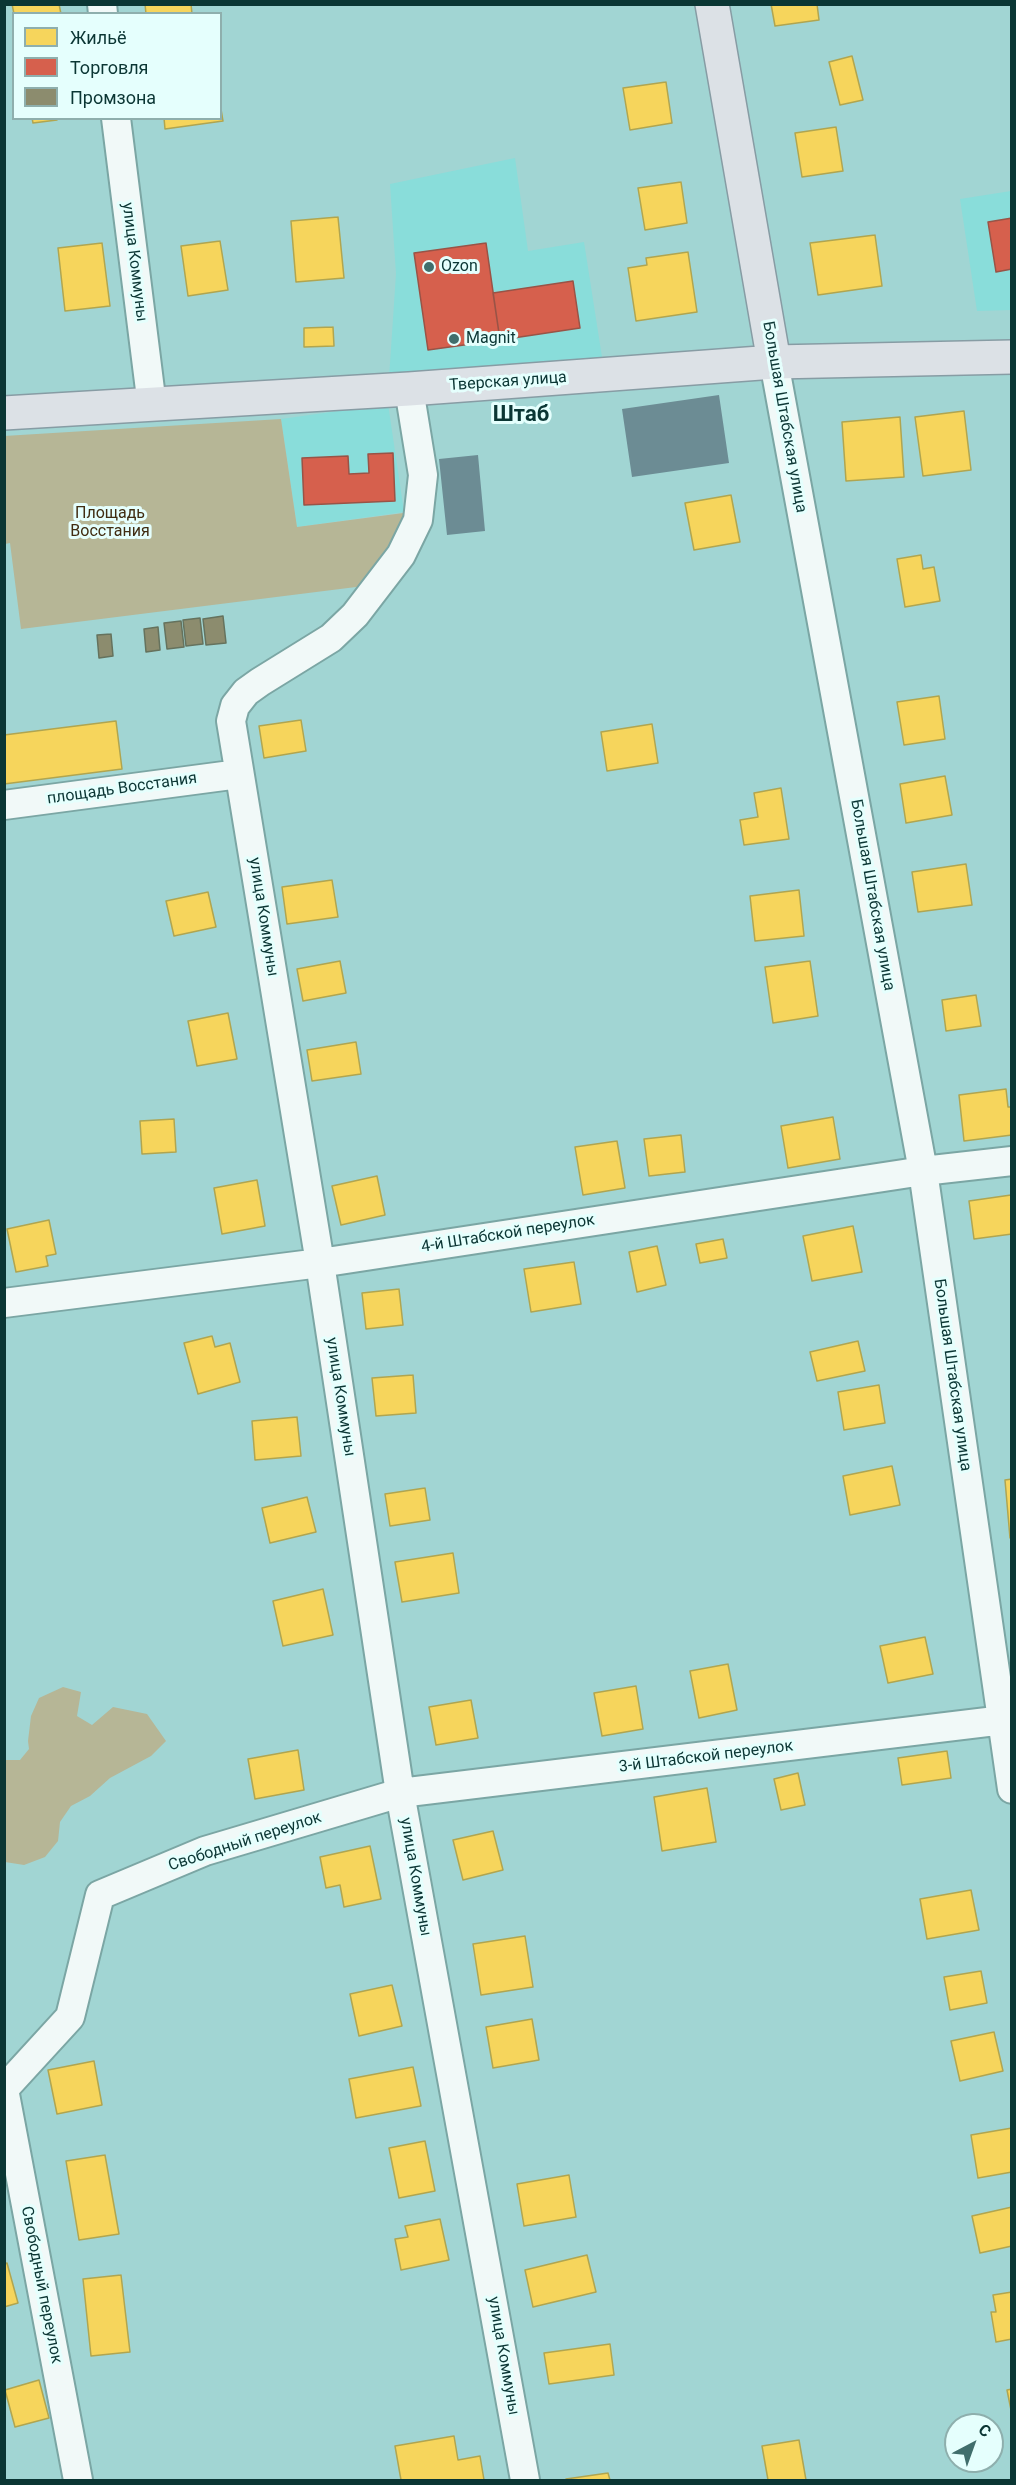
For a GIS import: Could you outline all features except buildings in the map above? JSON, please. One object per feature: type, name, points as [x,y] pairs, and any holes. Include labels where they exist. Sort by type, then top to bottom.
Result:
[{"type":"main road","name":"Большая Штабская улица","points":[[712,4],[774,362]]},
{"type":"main road","name":"Тверская улица","points":[[4,413],[409,389],[774,362],[1011,357]]},
{"type":"street","name":"улица Коммуны","points":[[116,120],[152,406]]},
{"type":"street","name":"Большая Штабская улица","points":[[774,362],[923,1171],[1007,1720],[1011,1790]]},
{"type":"street","name":"улица Коммуны","points":[[409,389],[423,475],[418,520],[401,555],[355,615],[331,638],[246,693],[235,706],[231,721],[320,1263],[400,1793],[525,2481]]},
{"type":"street","name":"площадь Восстания","points":[[4,805],[239,774]]},
{"type":"street","name":"4-й Штабской переулок","points":[[4,1303],[320,1263],[923,1171],[1011,1161]]},
{"type":"street","name":"3-й Штабской переулок","points":[[400,1793],[1007,1720]]},
{"type":"street","name":"Свободный переулок","points":[[78,2481],[4,2089],[70,2017],[100,1894],[205,1851],[400,1793]]},
{"type":"shaded area","points":[[515,158],[528,251],[584,242],[602,357],[389,378],[396,274],[390,184]]},
{"type":"shaded area","points":[[1011,191],[1011,310],[977,311],[960,199]]},
{"type":"shaded area","points":[[388,404],[404,512],[297,527],[281,419]]},
{"type":"green space","name":"Площадь Восстания","points":[[281,419],[297,527],[411,512],[372,585],[21,629],[10,543],[5,544],[4,436]]},
{"type":"green space","points":[[63,1687],[81,1692],[77,1716],[92,1725],[113,1707],[147,1714],[166,1741],[151,1756],[110,1778],[90,1796],[71,1806],[60,1822],[58,1841],[45,1857],[24,1865],[5,1862],[5,1760],[20,1760],[29,1749],[31,1716],[39,1698]]},
{"type":"place","name":"Ozon","points":[[429,267]]},
{"type":"place","name":"Magnit","points":[[454,339]]},
{"type":"district","name":"Штаб","points":[[521,415]]}]
